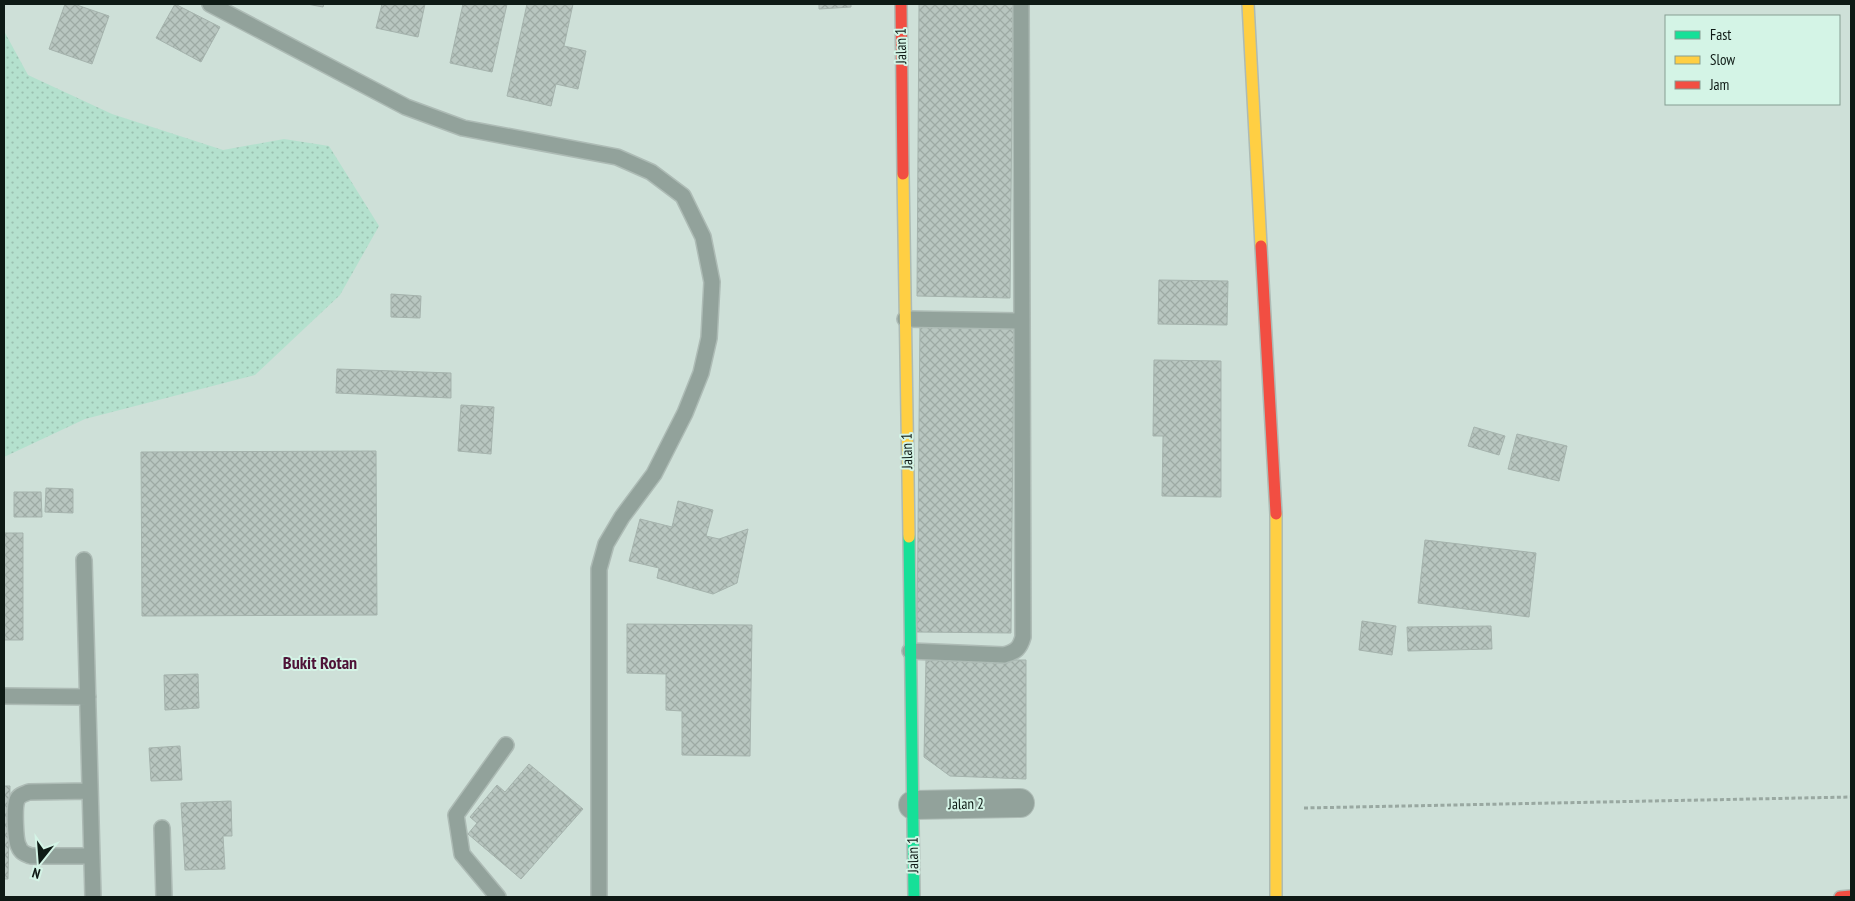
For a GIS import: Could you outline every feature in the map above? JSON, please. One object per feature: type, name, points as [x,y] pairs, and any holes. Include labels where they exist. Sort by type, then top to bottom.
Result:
[{"type":"main road","name":"Jalan 1","points":[[901,4],[914,897]]},
{"type":"main road","points":[[1248,4],[1276,518],[1276,897]]},
{"type":"main road","points":[[1840,897],[1851,896]]},
{"type":"street","name":"Jalan 2","points":[[913,804],[1020,803]]},
{"type":"lane","points":[[210,4],[406,108],[463,128],[617,157],[651,172],[683,196],[703,237],[712,282],[709,338],[701,373],[685,412],[654,474],[622,517],[606,544],[598,569],[599,897]]},
{"type":"lane","points":[[910,651],[1004,655],[1013,653],[1021,646],[1023,637],[1021,4]]},
{"type":"lane","points":[[905,319],[1022,320]]},
{"type":"lane","points":[[84,560],[93,897]]},
{"type":"lane","points":[[4,696],[88,697]]},
{"type":"lane","points":[[498,897],[462,854],[456,815],[506,745]]},
{"type":"lane","points":[[90,791],[29,792],[17,799],[16,815],[17,842],[19,849],[24,854],[31,856],[92,856]]},
{"type":"lane","points":[[162,828],[164,897]]},
{"type":"path","points":[[1276,809],[1851,797]]},
{"type":"green space","points":[[4,31],[28,75],[112,114],[223,150],[284,139],[329,146],[379,226],[340,295],[255,375],[85,419],[4,457]]},
{"type":"building","points":[[65,4],[74,4],[109,16],[92,64],[49,49]]},
{"type":"building","points":[[175,4],[220,27],[201,62],[156,38]]},
{"type":"building","points":[[307,4],[324,4],[323,7]]},
{"type":"building","points":[[382,4],[425,4],[418,37],[376,28]]},
{"type":"building","points":[[463,4],[507,4],[492,72],[450,63]]},
{"type":"building","points":[[527,4],[573,4],[564,46],[586,51],[578,89],[556,84],[551,106],[507,96]]},
{"type":"building","points":[[819,4],[851,4],[851,7],[819,9]]},
{"type":"building","points":[[919,4],[1013,4],[1010,298],[917,296]]},
{"type":"building","points":[[1159,280],[1228,281],[1227,325],[1158,324]]},
{"type":"building","points":[[391,294],[421,296],[420,318],[391,317]]},
{"type":"building","points":[[920,323],[1014,325],[1011,633],[917,632]]},
{"type":"building","points":[[1154,360],[1221,361],[1221,497],[1162,496],[1163,436],[1153,436]]},
{"type":"building","points":[[337,369],[451,373],[451,398],[336,393]]},
{"type":"building","points":[[461,405],[494,407],[491,454],[458,451]]},
{"type":"building","points":[[1474,427],[1505,436],[1499,455],[1468,446]]},
{"type":"building","points":[[1517,434],[1567,446],[1559,481],[1508,469]]},
{"type":"building","points":[[376,451],[377,615],[142,616],[141,452]]},
{"type":"building","points":[[46,488],[73,489],[73,513],[45,512]]},
{"type":"building","points":[[14,492],[41,492],[42,517],[14,517]]},
{"type":"building","points":[[678,501],[713,510],[706,536],[719,539],[748,529],[737,583],[713,594],[657,578],[659,568],[629,561],[640,519],[672,527]]},
{"type":"building","points":[[4,533],[23,533],[23,640],[4,640]]},
{"type":"building","points":[[1425,540],[1536,553],[1529,617],[1418,603]]},
{"type":"building","points":[[1362,621],[1396,626],[1392,655],[1359,650]]},
{"type":"building","points":[[627,624],[752,625],[750,756],[682,755],[682,711],[666,710],[666,674],[627,673]]},
{"type":"building","points":[[1491,626],[1492,649],[1408,651],[1407,627]]},
{"type":"building","points":[[926,660],[1026,660],[1026,779],[950,776],[924,757]]},
{"type":"building","points":[[198,674],[199,708],[165,710],[164,675]]},
{"type":"building","points":[[180,746],[182,780],[151,781],[149,748]]},
{"type":"building","points":[[529,764],[583,809],[521,879],[468,834],[477,823],[470,817],[497,785],[505,792]]},
{"type":"building","points":[[4,786],[10,786],[8,879],[4,879]]},
{"type":"building","points":[[231,801],[232,836],[223,836],[225,869],[185,870],[181,803]]},
{"type":"traffic: fast","points":[[909,537],[914,897]]},
{"type":"traffic: slow","points":[[1248,4],[1261,246]]},
{"type":"traffic: slow","points":[[903,174],[909,537]]},
{"type":"traffic: slow","points":[[1276,514],[1276,897]]},
{"type":"traffic: jam","points":[[901,4],[903,174]]},
{"type":"traffic: jam","points":[[1261,246],[1276,514]]},
{"type":"traffic: jam","points":[[1840,897],[1851,896]]},
{"type":"district","name":"Bukit Rotan","points":[[320,663]]}]
